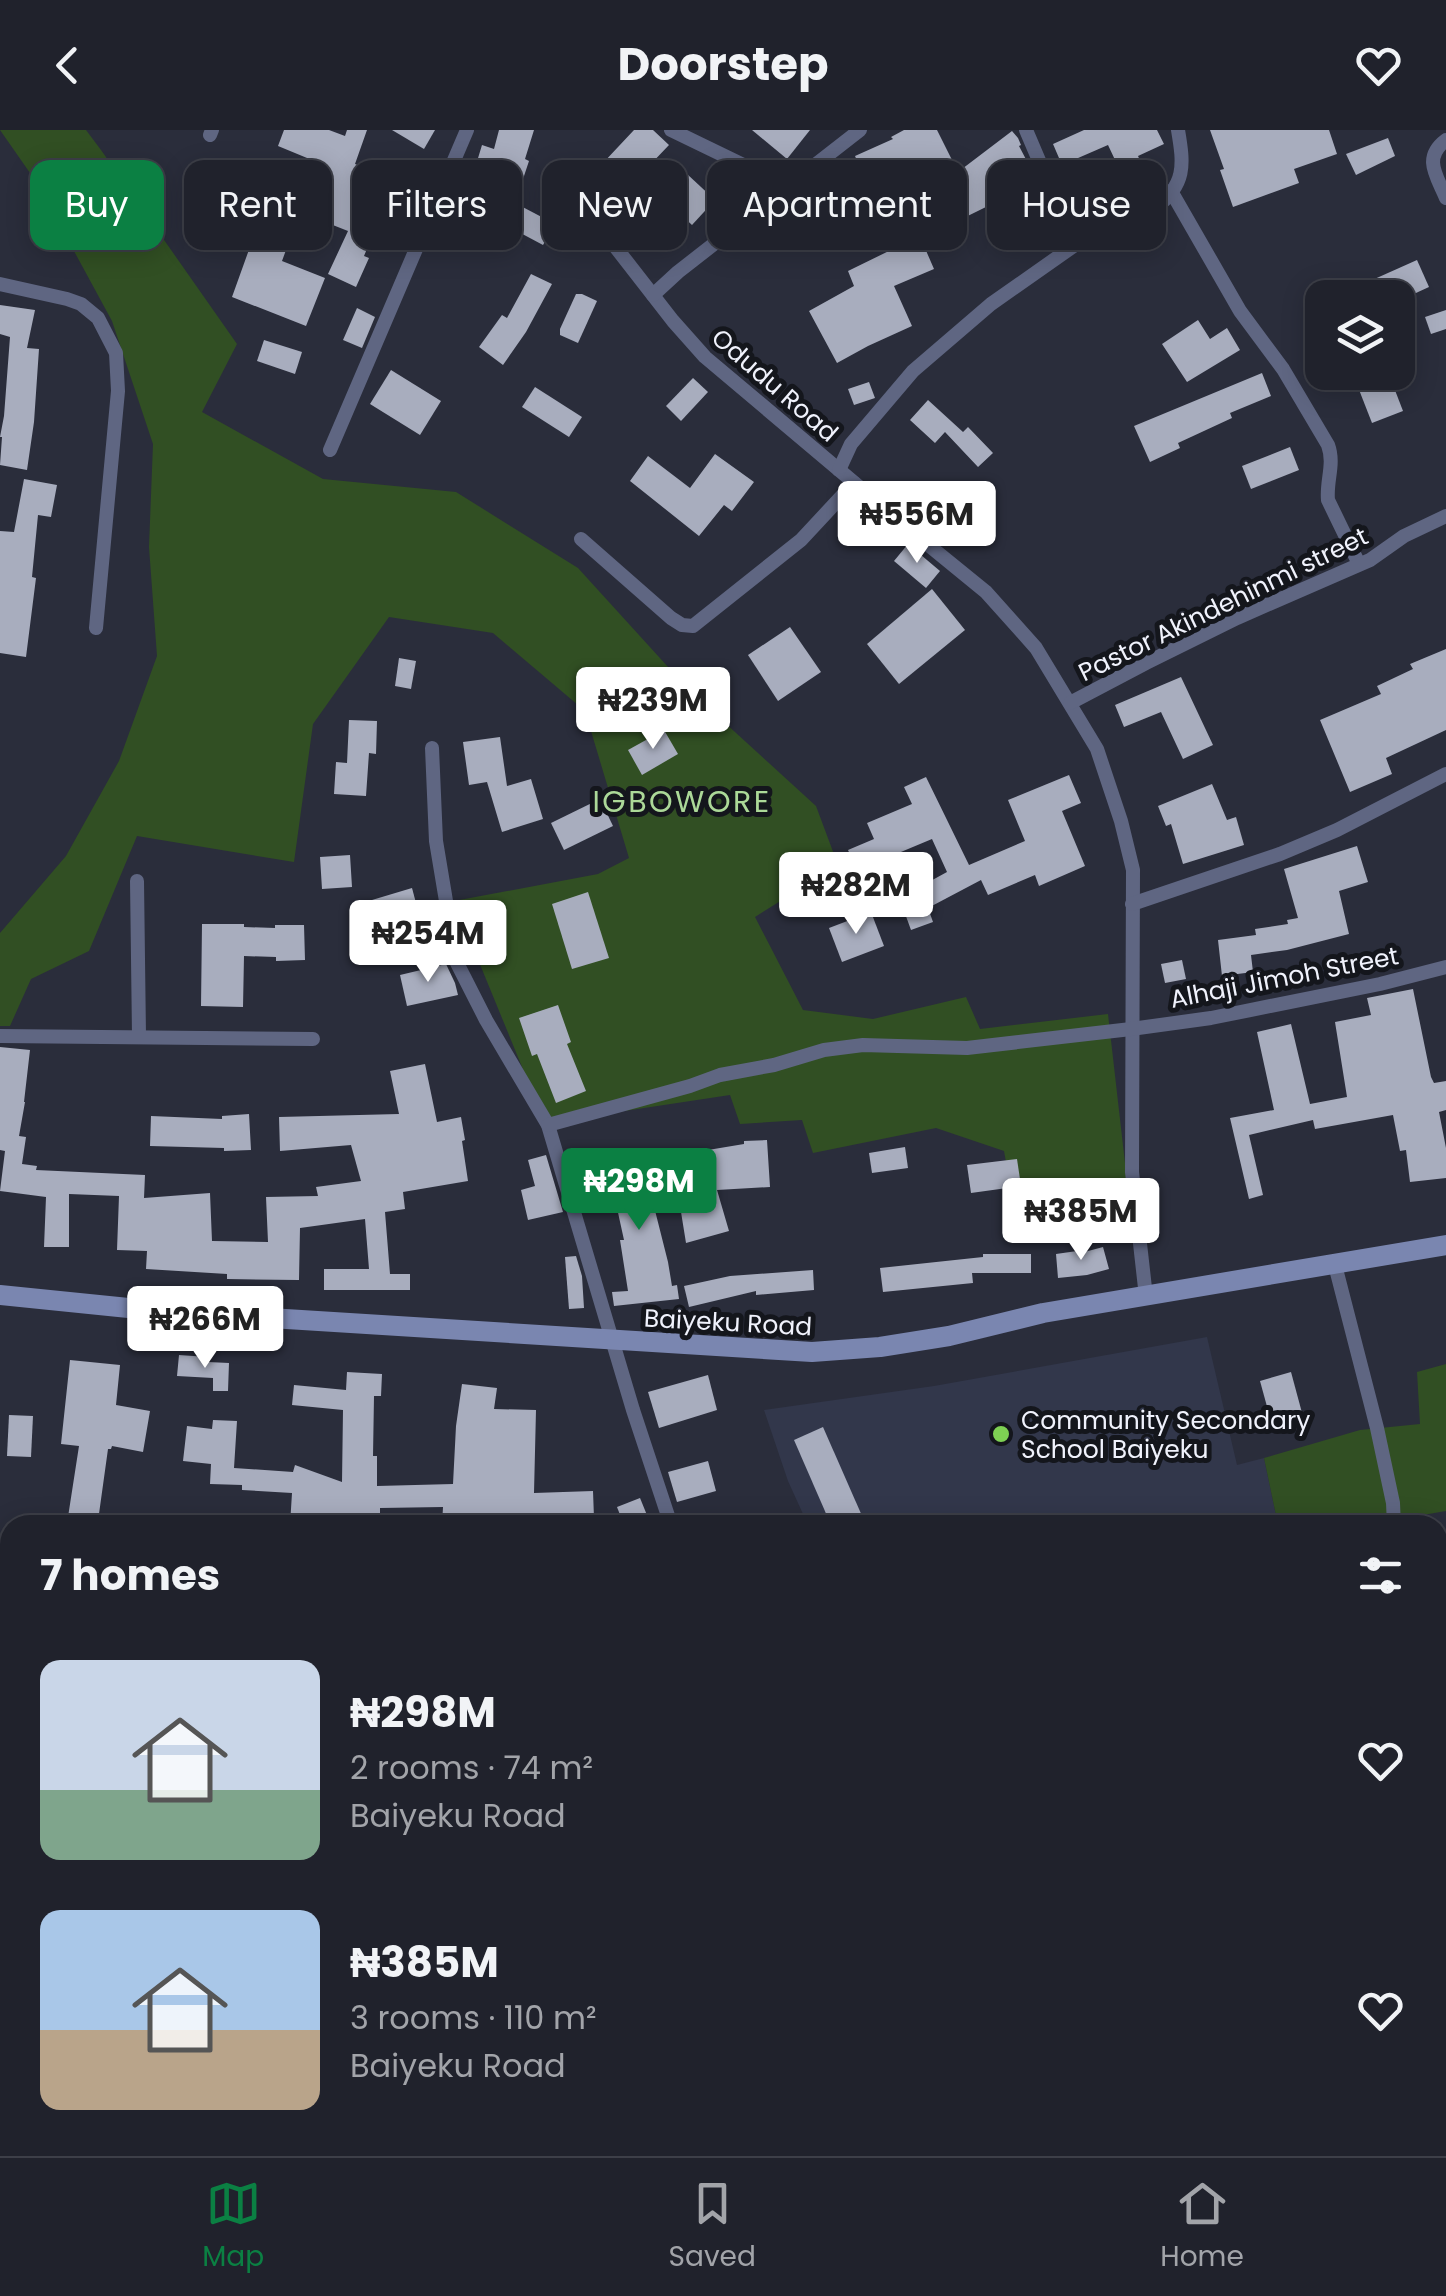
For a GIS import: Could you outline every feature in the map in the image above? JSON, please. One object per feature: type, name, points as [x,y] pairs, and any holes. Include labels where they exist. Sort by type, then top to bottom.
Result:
[{"type":"main road","name":"Baiyeku Road","points":[[0,1295],[158,1311],[812,1352],[949,1336],[1043,1313],[1446,1245]]},
{"type":"street","points":[[330,450],[467,130]]},
{"type":"street","points":[[671,130],[733,160]]},
{"type":"street","points":[[821,160],[860,130]]},
{"type":"street","points":[[1026,130],[1039,160]]},
{"type":"street","points":[[1166,198],[1184,162],[1178,130]]},
{"type":"street","points":[[1446,140],[1434,150],[1432,158],[1446,198]]},
{"type":"street","points":[[1171,191],[1240,311],[1283,369],[1328,445],[1332,457],[1328,500],[1359,564]]},
{"type":"street","points":[[652,296],[707,249]]},
{"type":"street","name":"Odudu Road","points":[[617,250],[705,356],[986,592],[1036,648],[1097,749],[1133,870],[1132,1172],[1146,1298]]},
{"type":"street","points":[[839,470],[851,444],[913,371],[991,304],[1067,250]]},
{"type":"street","points":[[0,284],[81,304],[98,318],[116,352],[118,391],[96,628]]},
{"type":"street","points":[[581,539],[671,618],[693,626],[801,540],[854,483]]},
{"type":"street","name":"Pastor Akindehinmi street","points":[[1070,704],[1237,618],[1384,552],[1404,536],[1446,516]]},
{"type":"street","points":[[432,748],[436,841],[456,961],[548,1125],[668,1515]]},
{"type":"street","points":[[1132,904],[1280,854],[1337,830],[1446,774]]},
{"type":"street","points":[[138,881],[139,1036]]},
{"type":"street","name":"Alhaji Jimoh Street","points":[[548,1125],[720,1075],[824,1050],[864,1045],[966,1048],[1211,1018],[1446,967]]},
{"type":"street","points":[[0,1036],[314,1038]]},
{"type":"street","points":[[1335,1265],[1377,1428],[1394,1515]]},
{"type":"shaded area","name":"Community Secondary School Baiyeku","points":[[1207,1337],[1237,1465],[1264,1458],[1276,1515],[803,1515],[764,1410],[934,1386]]},
{"type":"green space","points":[[0,130],[86,130],[108,160],[30,160],[30,173]]},
{"type":"green space","points":[[164,240],[237,344],[202,412],[323,479],[456,492],[578,568],[689,690],[816,806],[838,865],[755,917],[803,1010],[873,1019],[966,997],[980,1029],[1108,1014],[1133,1233],[1018,1227],[1004,1151],[936,1128],[813,1153],[802,1120],[740,1124],[730,1095],[545,1123],[454,901],[598,874],[629,858],[585,711],[493,633],[389,617],[313,724],[294,862],[137,836],[89,951],[31,979],[10,1026],[0,1026],[0,933],[66,856],[119,761],[157,656],[149,547],[153,444],[112,321],[73,250],[164,250]]},
{"type":"green space","points":[[1446,1364],[1446,1511],[1423,1515],[1276,1515],[1264,1458],[1360,1430],[1420,1424],[1417,1372]]},
{"type":"building","points":[[284,130],[329,130],[345,136],[347,130],[367,130],[356,160],[352,160],[352,250],[366,250],[364,256],[369,258],[356,287],[328,274],[348,231],[332,225],[332,160],[312,160],[278,146]]},
{"type":"building","points":[[392,130],[435,130],[424,149]]},
{"type":"building","points":[[499,130],[534,130],[522,182],[522,160],[477,160],[482,145],[494,149]]},
{"type":"building","points":[[634,130],[653,130],[669,145],[655,160],[606,160]]},
{"type":"building","points":[[752,130],[810,130],[787,159]]},
{"type":"building","points":[[904,130],[937,130],[952,160],[857,160],[855,156]]},
{"type":"building","points":[[1084,130],[1157,130],[1164,144],[1138,156],[1140,160],[1115,160],[1108,145],[1074,160],[1060,160],[1053,144]]},
{"type":"building","points":[[1210,130],[1329,130],[1337,154],[1294,169],[1299,183],[1233,207]]},
{"type":"building","points":[[1012,131],[1026,160],[987,160],[987,206],[967,216],[967,165]]},
{"type":"building","points":[[1388,138],[1395,156],[1356,175],[1346,154]]},
{"type":"building","points":[[687,174],[707,193],[707,209],[692,225],[687,220]]},
{"type":"building","points":[[522,207],[542,217],[542,244],[522,234]]},
{"type":"building","points":[[249,250],[286,250],[282,261],[325,278],[306,326],[232,297]]},
{"type":"building","points":[[891,250],[926,250],[934,269],[894,286],[912,326],[837,363],[809,311],[854,286],[848,271]]},
{"type":"building","points":[[1417,260],[1429,287],[1415,293],[1415,280],[1372,280]]},
{"type":"building","points":[[531,274],[552,284],[503,365],[479,347],[502,315],[507,318]]},
{"type":"building","points":[[576,294],[597,301],[578,343],[560,335]]},
{"type":"building","points":[[0,305],[35,310],[27,348],[39,349],[27,470],[0,465],[10,337],[0,334]]},
{"type":"building","points":[[357,308],[375,317],[362,348],[343,340]]},
{"type":"building","points":[[1446,310],[1446,329],[1431,334],[1425,317]]},
{"type":"building","points":[[1198,320],[1210,339],[1227,328],[1240,350],[1187,382],[1162,344]]},
{"type":"building","points":[[264,340],[302,352],[295,374],[257,361]]},
{"type":"building","points":[[391,370],[441,401],[420,435],[370,404]]},
{"type":"building","points":[[1262,373],[1271,396],[1230,413],[1232,418],[1178,443],[1180,448],[1150,462],[1134,426]]},
{"type":"building","points":[[693,378],[708,392],[681,421],[666,406]]},
{"type":"building","points":[[869,382],[875,398],[854,405],[848,389]]},
{"type":"building","points":[[535,387],[582,417],[569,437],[522,407]]},
{"type":"building","points":[[1359,390],[1395,390],[1403,411],[1372,423]]},
{"type":"building","points":[[928,400],[963,432],[968,427],[993,453],[978,467],[945,432],[935,443],[910,420]]},
{"type":"building","points":[[1290,447],[1299,470],[1251,489],[1242,466]]},
{"type":"building","points":[[715,454],[754,482],[732,511],[724,505],[699,536],[630,481],[648,456],[690,488]]},
{"type":"building","points":[[24,479],[57,485],[51,517],[38,515],[32,577],[36,578],[26,657],[0,653],[0,531],[14,532]]},
{"type":"building","points":[[857,503],[883,532],[870,543],[845,514]]},
{"type":"building","points":[[908,544],[940,571],[926,588],[894,561]]},
{"type":"building","points":[[932,589],[965,630],[899,684],[867,644]]},
{"type":"building","points":[[790,627],[821,672],[778,701],[748,655]]},
{"type":"building","points":[[1446,649],[1446,730],[1386,758],[1392,774],[1350,792],[1320,720],[1381,694],[1377,686],[1413,669],[1410,664]]},
{"type":"building","points":[[399,658],[416,661],[411,689],[395,686]]},
{"type":"building","points":[[1181,677],[1213,745],[1183,759],[1161,712],[1124,727],[1115,705]]},
{"type":"building","points":[[349,720],[377,721],[376,754],[369,753],[366,796],[334,794],[336,762],[347,763]]},
{"type":"building","points":[[664,730],[678,754],[642,775],[628,750]]},
{"type":"building","points":[[500,737],[507,786],[531,779],[543,819],[502,832],[487,782],[469,785],[463,742]]},
{"type":"building","points":[[1069,775],[1081,803],[1062,811],[1085,866],[1039,886],[1035,875],[988,895],[981,880],[928,908],[933,922],[911,930],[899,897],[926,887],[925,884],[947,872],[932,839],[877,862],[891,894],[871,903],[848,850],[874,839],[867,823],[912,804],[904,787],[926,777],[969,865],[1025,841],[1008,800]]},
{"type":"building","points":[[1212,784],[1227,820],[1236,817],[1244,845],[1183,864],[1171,824],[1166,826],[1158,806]]},
{"type":"building","points":[[600,799],[613,826],[564,850],[551,823]]},
{"type":"building","points":[[1357,846],[1368,882],[1339,891],[1349,934],[1251,955],[1253,972],[1222,976],[1218,940],[1256,935],[1255,929],[1288,924],[1287,920],[1298,918],[1284,869]]},
{"type":"building","points":[[350,855],[352,887],[322,889],[320,857]]},
{"type":"building","points":[[412,888],[420,918],[380,930],[372,900]]},
{"type":"building","points":[[588,892],[609,958],[572,969],[552,904]]},
{"type":"building","points":[[871,912],[884,946],[842,962],[829,928]]},
{"type":"building","points":[[202,924],[275,928],[304,925],[305,960],[244,956],[243,1007],[201,1006]]},
{"type":"building","points":[[1182,960],[1186,979],[1165,983],[1161,964]]},
{"type":"building","points":[[446,964],[458,995],[407,1006],[400,975]]},
{"type":"building","points":[[1413,989],[1431,1077],[1434,1083],[1446,1081],[1446,1110],[1439,1112],[1446,1148],[1446,1178],[1410,1182],[1406,1150],[1400,1151],[1393,1115],[1315,1129],[1313,1120],[1249,1135],[1263,1195],[1249,1199],[1230,1118],[1274,1110],[1257,1032],[1291,1024],[1310,1104],[1347,1097],[1335,1022],[1371,1015],[1367,998]]},
{"type":"building","points":[[558,1005],[571,1042],[567,1044],[586,1091],[556,1103],[537,1054],[532,1056],[519,1018]]},
{"type":"building","points":[[0,1047],[30,1050],[19,1136],[26,1137],[22,1164],[37,1166],[36,1170],[145,1175],[144,1198],[210,1193],[212,1241],[268,1242],[266,1197],[318,1196],[316,1187],[361,1181],[351,1145],[280,1151],[279,1117],[399,1114],[390,1071],[425,1064],[437,1122],[461,1117],[468,1181],[403,1192],[405,1209],[385,1212],[390,1274],[410,1274],[410,1290],[324,1290],[324,1269],[369,1269],[365,1219],[300,1228],[299,1280],[227,1279],[227,1274],[146,1269],[147,1251],[117,1250],[119,1196],[69,1194],[69,1247],[44,1247],[46,1197],[0,1191],[5,1151],[0,1150]]},
{"type":"building","points":[[249,1114],[251,1150],[150,1146],[151,1116],[222,1119]]},
{"type":"building","points":[[767,1140],[770,1187],[717,1190],[729,1231],[686,1243],[672,1156]]},
{"type":"building","points":[[905,1147],[908,1168],[872,1173],[869,1153]]},
{"type":"building","points":[[640,1151],[672,1286],[677,1285],[679,1299],[614,1306],[612,1292],[628,1291],[620,1240],[624,1240],[610,1176],[600,1177],[596,1162]]},
{"type":"building","points":[[546,1155],[563,1212],[528,1220],[521,1190],[535,1186],[528,1160]]},
{"type":"building","points":[[1017,1159],[1021,1186],[971,1193],[967,1165]]},
{"type":"building","points":[[1103,1247],[1109,1269],[1058,1278],[1056,1254],[1077,1254]]},
{"type":"building","points":[[983,1254],[1031,1254],[1031,1273],[972,1273],[973,1283],[883,1292],[880,1268]]},
{"type":"building","points":[[576,1256],[584,1308],[569,1309],[565,1257]]},
{"type":"building","points":[[813,1270],[814,1290],[756,1295],[756,1291],[689,1307],[684,1286],[730,1276]]},
{"type":"building","points":[[179,1355],[229,1363],[228,1391],[213,1391],[213,1378],[177,1376]]},
{"type":"building","points":[[70,1360],[120,1365],[116,1405],[150,1411],[143,1452],[112,1446],[108,1449],[99,1515],[68,1515],[79,1446],[61,1444]]},
{"type":"building","points":[[347,1372],[382,1374],[381,1396],[374,1396],[377,1486],[453,1484],[462,1384],[497,1388],[494,1409],[536,1410],[534,1493],[593,1491],[594,1515],[443,1515],[443,1507],[380,1508],[380,1515],[291,1515],[292,1493],[210,1484],[211,1464],[183,1461],[187,1426],[212,1429],[213,1420],[237,1421],[234,1468],[293,1472],[295,1465],[342,1482],[343,1410],[292,1405],[294,1385],[346,1390]]},
{"type":"building","points":[[1291,1372],[1305,1424],[1274,1432],[1260,1381]]},
{"type":"building","points":[[708,1375],[717,1410],[659,1428],[648,1392]]},
{"type":"building","points":[[9,1415],[33,1416],[31,1457],[7,1456]]},
{"type":"building","points":[[823,1427],[862,1515],[827,1515],[794,1440]]},
{"type":"building","points":[[708,1461],[716,1491],[677,1502],[668,1472]]},
{"type":"building","points":[[640,1498],[647,1515],[620,1515],[617,1507]]},
{"type":"place","name":"Community Secondary School Baiyeku","points":[[1001,1434]]},
{"type":"district","name":"IGBOWORE","points":[[682,802]]}]
